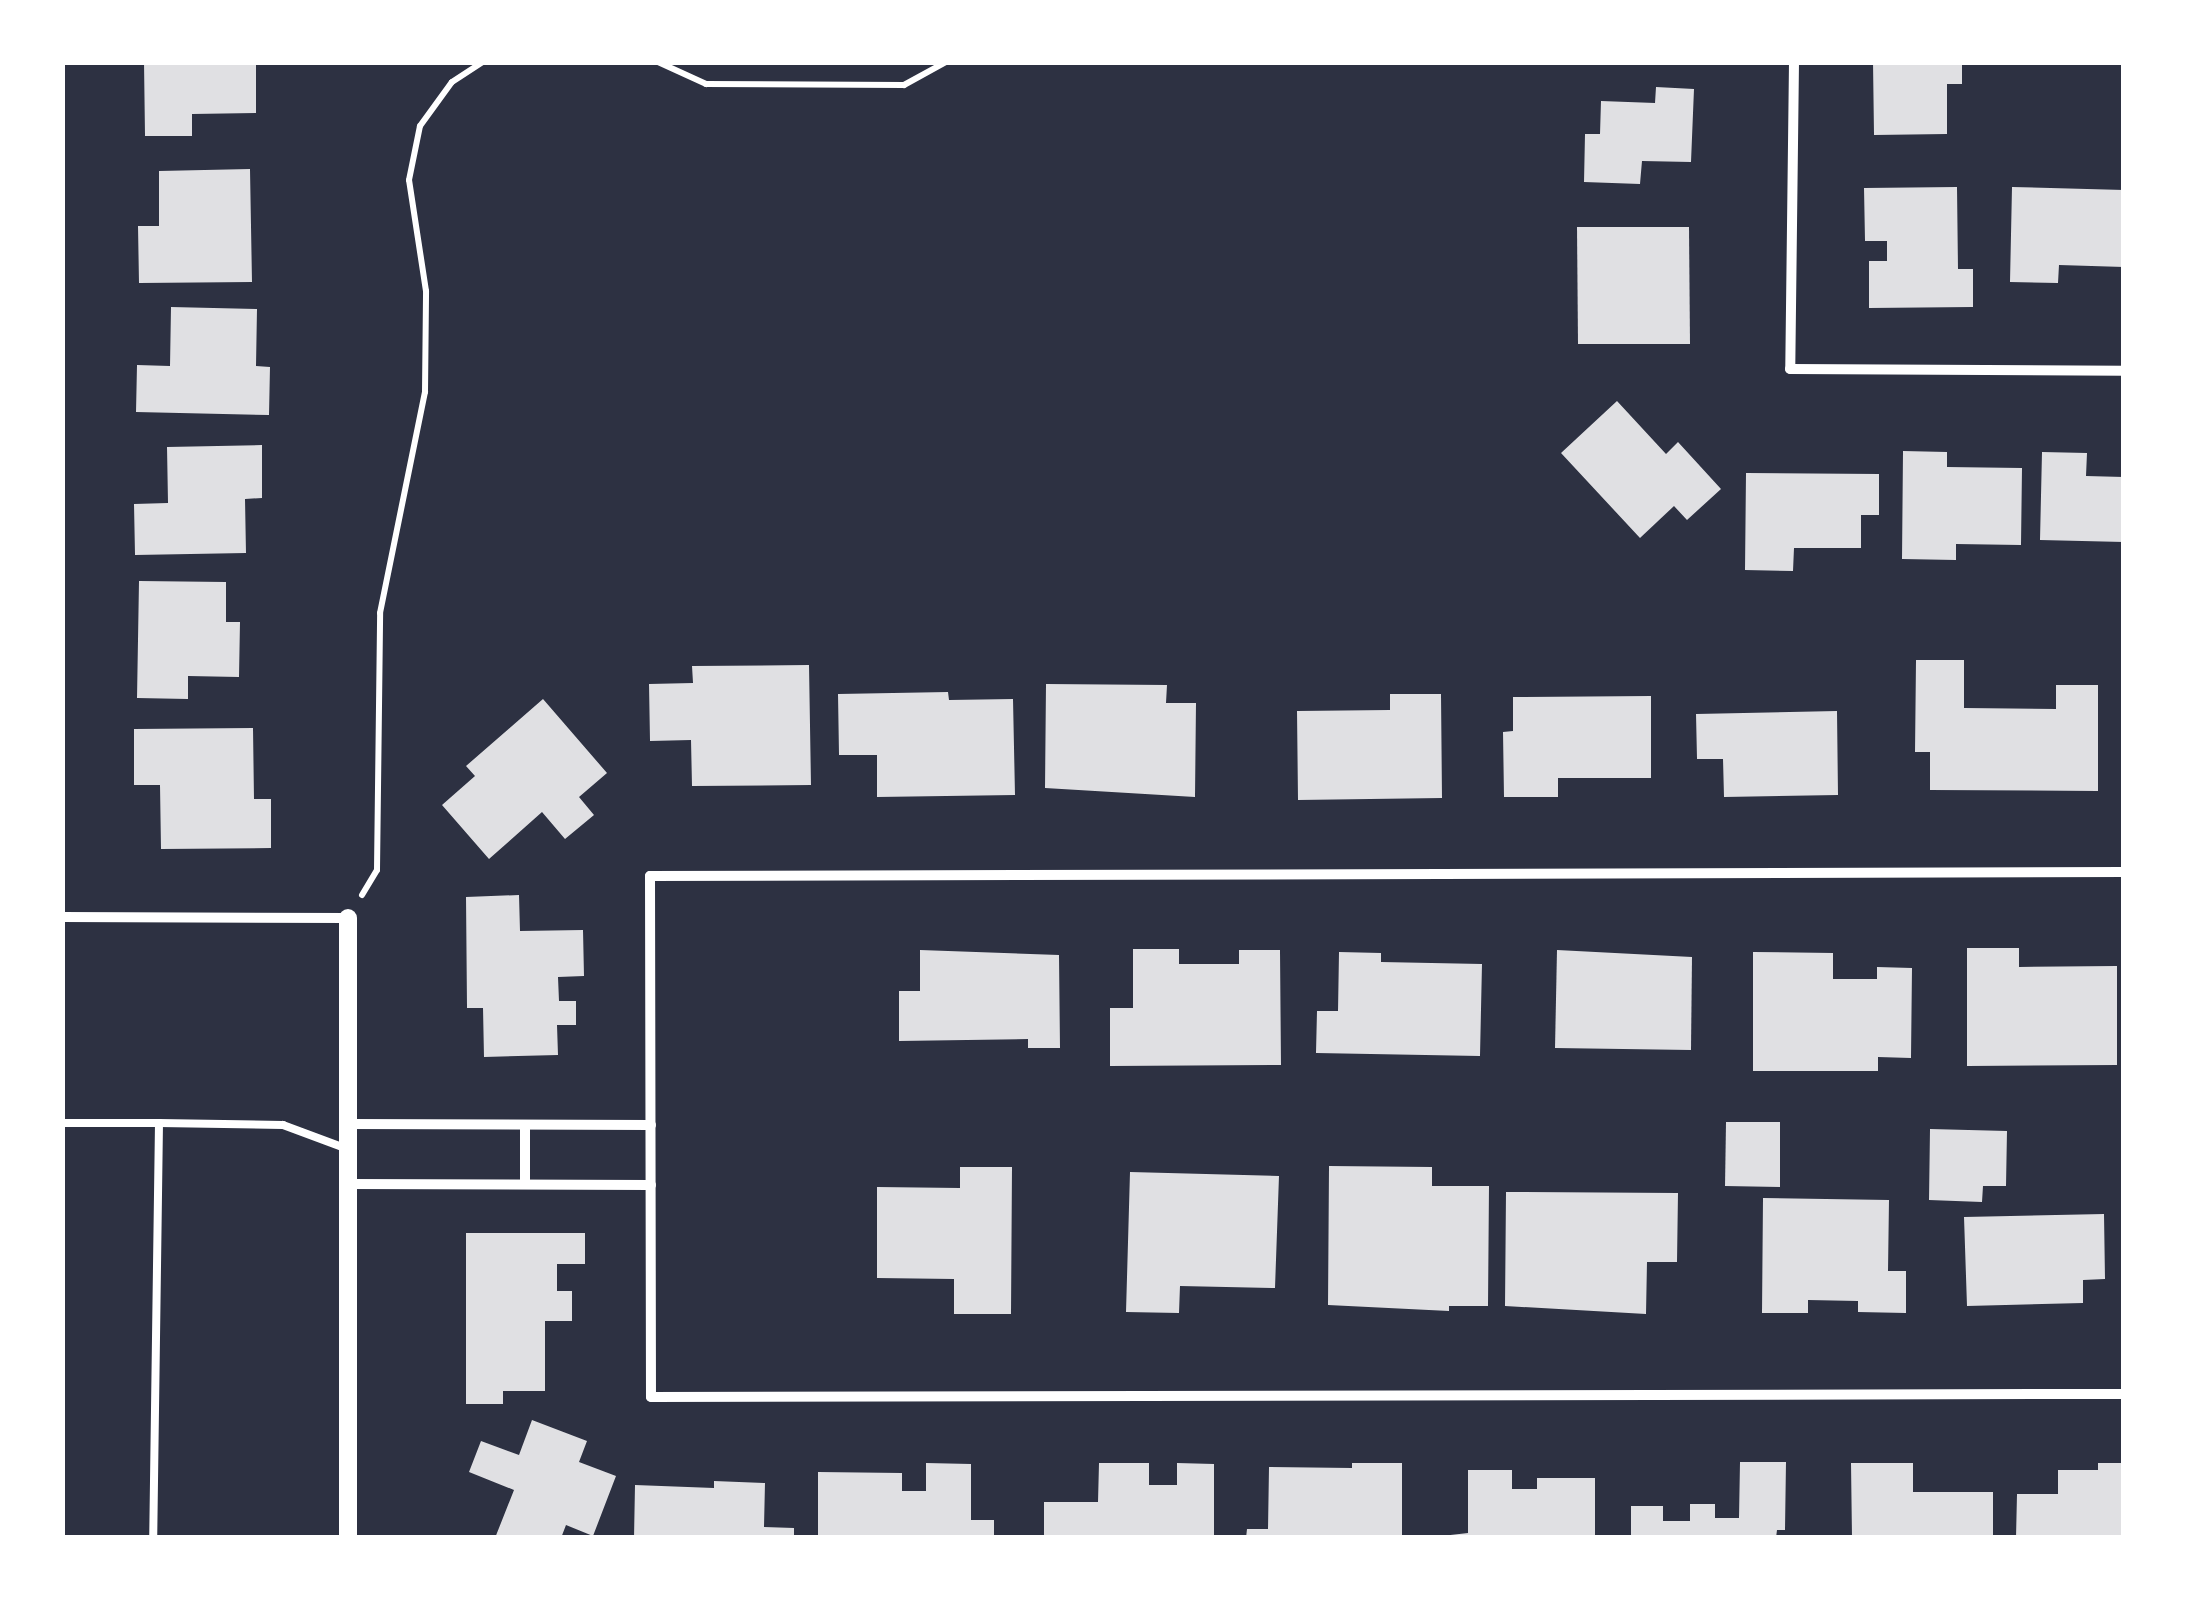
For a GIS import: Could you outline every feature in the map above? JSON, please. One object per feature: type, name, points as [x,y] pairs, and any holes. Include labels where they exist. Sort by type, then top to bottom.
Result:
[{"type":"street","points":[[1794,62],[1790,370],[2124,371]]},
{"type":"street","points":[[2124,872],[650,876],[652,1397],[2124,1394]]},
{"type":"street","points":[[62,917],[348,918],[348,1538]]},
{"type":"street","points":[[349,1124],[651,1125]]},
{"type":"street","points":[[525,1125],[525,1184]]},
{"type":"street","points":[[349,1184],[651,1184]]},
{"type":"lane","points":[[62,1123],[283,1125],[349,1150]]},
{"type":"lane","points":[[153,1538],[159,1124]]},
{"type":"path","points":[[348,918],[377,870],[380,613],[425,392],[426,291],[409,180],[420,126],[452,82],[483,62]]},
{"type":"path","points":[[658,62],[706,84],[904,86],[946,62]]},
{"type":"building","points":[[144,62],[256,62],[256,113],[192,114],[192,136],[145,136]]},
{"type":"building","points":[[1873,62],[1962,62],[1962,84],[1947,84],[1947,134],[1874,135]]},
{"type":"building","points":[[1656,87],[1694,89],[1691,162],[1642,161],[1640,184],[1584,182],[1585,134],[1600,134],[1601,101],[1655,103]]},
{"type":"building","points":[[250,169],[252,282],[139,283],[138,226],[159,226],[159,171]]},
{"type":"building","points":[[1957,187],[1958,269],[1973,269],[1973,307],[1869,308],[1869,261],[1887,261],[1887,241],[1865,241],[1864,188]]},
{"type":"building","points":[[2012,187],[2124,190],[2124,267],[2059,265],[2058,283],[2010,282]]},
{"type":"building","points":[[1577,227],[1689,227],[1690,344],[1578,344]]},
{"type":"building","points":[[171,307],[257,309],[256,366],[270,367],[269,415],[136,412],[137,365],[170,366]]},
{"type":"building","points":[[1617,401],[1666,454],[1678,442],[1721,489],[1687,520],[1674,506],[1640,538],[1561,453]]},
{"type":"building","points":[[262,445],[262,498],[245,499],[246,553],[135,555],[134,504],[168,503],[167,447]]},
{"type":"building","points":[[1903,451],[1947,452],[1947,467],[2022,468],[2021,545],[1956,544],[1956,560],[1902,559]]},
{"type":"building","points":[[2042,452],[2087,453],[2086,476],[2124,477],[2124,542],[2040,540]]},
{"type":"building","points":[[1746,473],[1879,474],[1879,515],[1861,515],[1861,548],[1794,548],[1793,571],[1745,570]]},
{"type":"building","points":[[139,581],[226,582],[226,622],[240,622],[239,677],[188,676],[188,699],[137,698]]},
{"type":"building","points":[[1916,660],[1964,660],[1964,708],[2056,709],[2056,685],[2098,685],[2098,791],[1930,790],[1930,752],[1915,752]]},
{"type":"building","points":[[809,665],[811,785],[692,786],[691,740],[650,741],[649,684],[693,683],[692,666]]},
{"type":"building","points":[[1046,684],[1167,685],[1166,703],[1196,703],[1195,797],[1045,788]]},
{"type":"building","points":[[948,692],[949,700],[1013,699],[1015,795],[877,797],[877,755],[839,755],[838,694]]},
{"type":"building","points":[[1390,694],[1441,694],[1442,798],[1298,800],[1297,711],[1390,710]]},
{"type":"building","points":[[1651,696],[1651,778],[1558,778],[1558,797],[1504,797],[1503,732],[1513,731],[1513,697]]},
{"type":"building","points":[[543,699],[607,773],[579,797],[594,815],[565,839],[542,812],[489,859],[442,805],[475,776],[466,766]]},
{"type":"building","points":[[1837,711],[1838,795],[1724,797],[1723,759],[1697,759],[1696,714]]},
{"type":"building","points":[[253,728],[254,799],[271,799],[271,848],[161,849],[160,785],[134,785],[134,729]]},
{"type":"building","points":[[519,895],[520,931],[583,930],[584,976],[558,977],[559,1001],[576,1001],[576,1025],[557,1025],[558,1055],[484,1057],[483,1008],[467,1008],[466,897]]},
{"type":"building","points":[[1967,948],[2019,948],[2019,967],[2117,966],[2117,1065],[1967,1066]]},
{"type":"building","points":[[1133,949],[1179,949],[1179,964],[1239,964],[1239,950],[1280,950],[1281,1065],[1110,1066],[1110,1008],[1133,1008]]},
{"type":"building","points":[[920,950],[1059,955],[1060,1048],[1028,1048],[1028,1039],[899,1041],[899,991],[920,991]]},
{"type":"building","points":[[1557,950],[1692,957],[1691,1050],[1555,1048]]},
{"type":"building","points":[[1339,952],[1381,953],[1381,962],[1482,964],[1480,1056],[1316,1053],[1317,1011],[1338,1011]]},
{"type":"building","points":[[1753,952],[1833,953],[1833,979],[1877,979],[1877,967],[1912,968],[1911,1058],[1878,1057],[1878,1071],[1753,1071]]},
{"type":"building","points":[[1726,1122],[1780,1122],[1780,1187],[1725,1186]]},
{"type":"building","points":[[1930,1129],[2007,1131],[2006,1186],[1983,1186],[1982,1202],[1929,1200]]},
{"type":"building","points":[[1329,1166],[1432,1167],[1432,1186],[1489,1186],[1488,1306],[1449,1306],[1449,1311],[1328,1305]]},
{"type":"building","points":[[960,1167],[1012,1167],[1011,1314],[954,1314],[954,1279],[877,1278],[877,1187],[960,1188]]},
{"type":"building","points":[[1130,1172],[1279,1176],[1275,1288],[1180,1286],[1179,1313],[1126,1312]]},
{"type":"building","points":[[1506,1192],[1678,1193],[1677,1262],[1647,1262],[1646,1314],[1505,1306]]},
{"type":"building","points":[[1763,1198],[1889,1200],[1888,1271],[1906,1271],[1906,1313],[1858,1312],[1858,1301],[1808,1300],[1808,1313],[1762,1313]]},
{"type":"building","points":[[2104,1214],[2105,1279],[2083,1280],[2083,1303],[1967,1306],[1964,1217]]},
{"type":"building","points":[[466,1233],[585,1233],[585,1264],[557,1264],[557,1291],[572,1291],[572,1321],[545,1321],[545,1391],[503,1391],[503,1404],[466,1404]]},
{"type":"building","points":[[532,1420],[587,1441],[579,1462],[616,1476],[593,1536],[566,1525],[561,1538],[495,1538],[514,1490],[469,1472],[481,1441],[519,1455]]},
{"type":"building","points":[[1740,1462],[1786,1462],[1785,1530],[1777,1530],[1776,1538],[1631,1538],[1631,1506],[1663,1506],[1663,1521],[1690,1521],[1690,1504],[1715,1504],[1715,1518],[1739,1518]]},
{"type":"building","points":[[926,1463],[971,1464],[971,1520],[994,1520],[994,1538],[818,1538],[818,1472],[902,1473],[902,1491],[926,1491]]},
{"type":"building","points":[[1099,1463],[1149,1463],[1149,1485],[1177,1485],[1177,1463],[1214,1464],[1214,1538],[1044,1538],[1044,1502],[1098,1502]]},
{"type":"building","points":[[1352,1463],[1402,1463],[1402,1538],[1246,1538],[1247,1529],[1268,1529],[1269,1467],[1352,1468]]},
{"type":"building","points":[[1851,1463],[1913,1463],[1913,1492],[1993,1492],[1993,1538],[1852,1538]]},
{"type":"building","points":[[2098,1463],[2124,1463],[2124,1538],[2016,1538],[2017,1494],[2058,1494],[2058,1470],[2098,1470]]},
{"type":"building","points":[[1468,1470],[1512,1470],[1512,1489],[1537,1489],[1537,1478],[1595,1478],[1595,1538],[1424,1538],[1468,1533]]},
{"type":"building","points":[[714,1481],[765,1483],[764,1527],[794,1528],[794,1538],[634,1538],[635,1485],[714,1488]]}]
